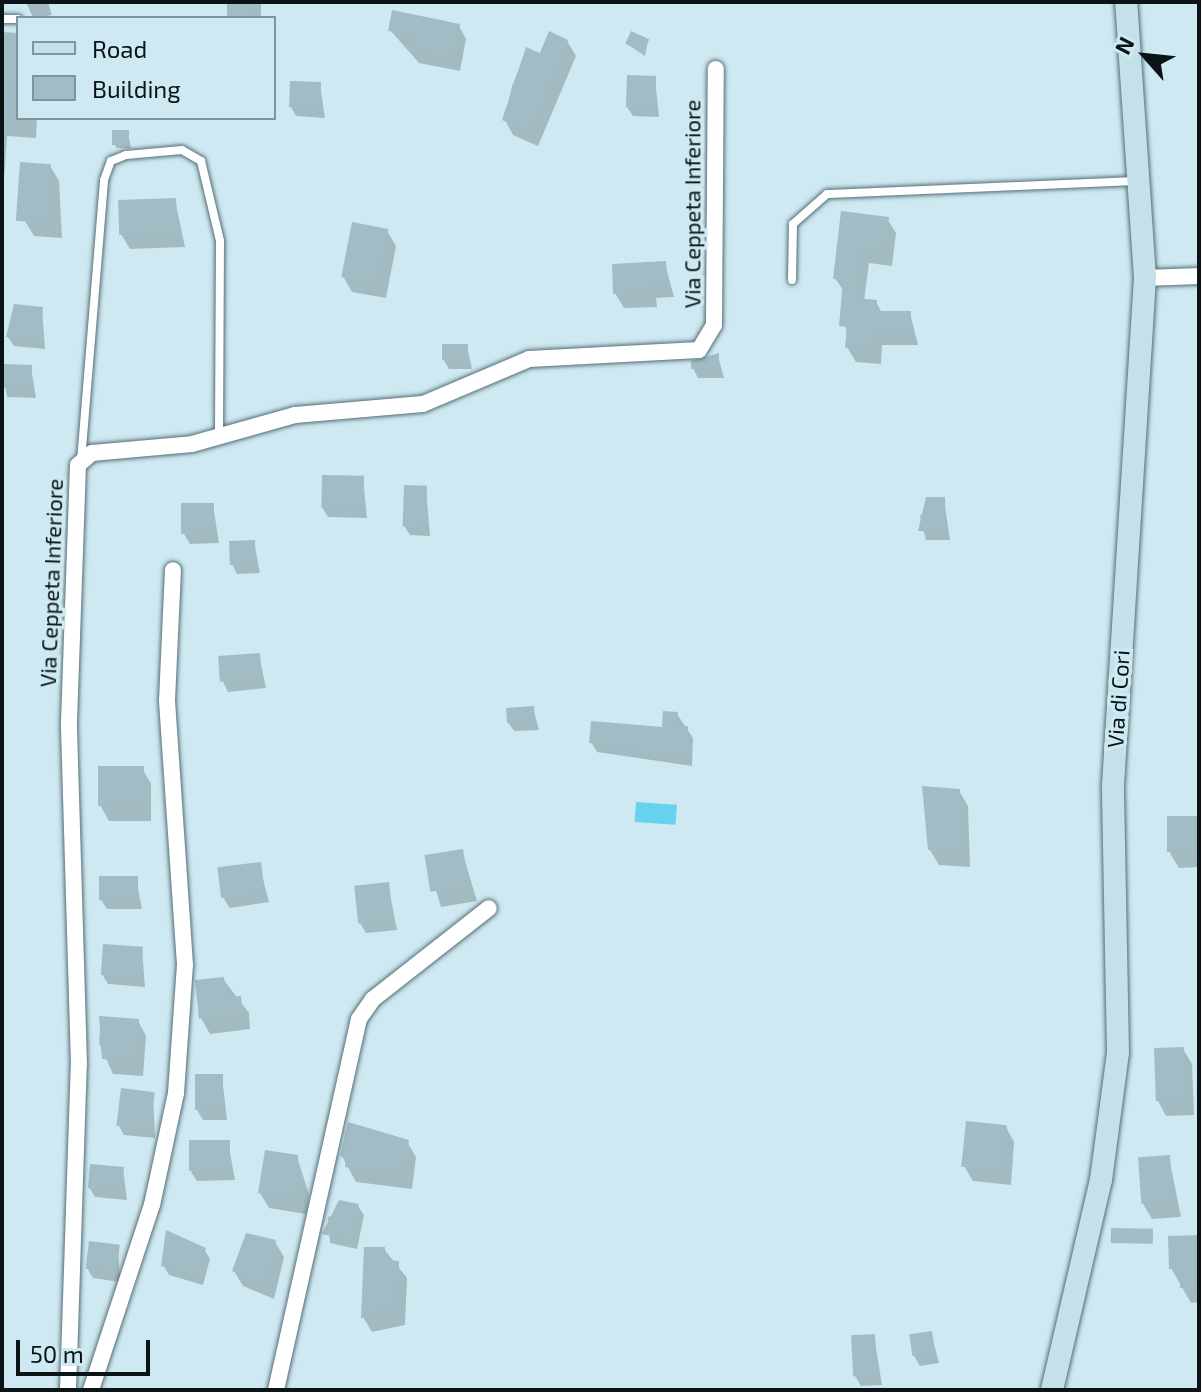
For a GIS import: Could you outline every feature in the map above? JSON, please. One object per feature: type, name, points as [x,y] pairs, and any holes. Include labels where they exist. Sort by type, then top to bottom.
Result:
[{"type":"main road","name":"Via di Cori","points":[[1052,1390],[1095,1208],[1116,1071],[1113,785],[1145,278],[1126,2]]},
{"type":"street","name":"Via Ceppeta Inferiore","points":[[68,1390],[79,1065],[69,722],[81,461],[92,453],[219,437],[303,414],[423,404],[529,359],[702,348],[714,325],[716,69]]},
{"type":"street","points":[[1145,278],[1199,276]]},
{"type":"street","points":[[93,1389],[162,1169],[178,1066],[185,965],[167,701],[173,570]]},
{"type":"street","points":[[276,1390],[359,1019],[373,999],[489,908]]},
{"type":"lane","points":[[81,461],[104,180],[111,161],[126,155],[182,150],[201,161],[220,241],[219,437]]},
{"type":"lane","points":[[792,280],[793,224],[827,194],[1139,181]]},
{"type":"water","points":[[636,802],[677,805],[676,825],[635,822]]},
{"type":"building","points":[[228,2],[253,2],[253,16],[228,16]]},
{"type":"building","points":[[392,10],[460,24],[452,59],[409,49],[412,35],[388,31]]},
{"type":"building","points":[[549,31],[568,40],[530,132],[502,120],[526,47],[540,53]]},
{"type":"building","points":[[631,31],[649,39],[644,52],[625,44]]},
{"type":"building","points":[[2,32],[16,33],[12,125],[2,124]]},
{"type":"building","points":[[627,75],[656,76],[655,108],[626,107]]},
{"type":"building","points":[[290,81],[321,82],[320,108],[289,107]]},
{"type":"building","points":[[112,130],[129,130],[129,145],[112,145]]},
{"type":"building","points":[[20,162],[51,164],[47,223],[16,221]]},
{"type":"building","points":[[176,198],[177,233],[119,235],[118,200]]},
{"type":"building","points":[[841,211],[889,217],[885,252],[861,249],[856,298],[877,300],[876,311],[911,311],[911,331],[875,331],[873,350],[845,348],[847,327],[839,326],[843,280],[833,279]]},
{"type":"building","points":[[352,222],[388,229],[378,284],[341,277]]},
{"type":"building","points":[[666,261],[667,283],[649,283],[649,292],[613,294],[612,264]]},
{"type":"building","points":[[14,304],[43,307],[41,340],[6,337]]},
{"type":"building","points":[[442,344],[468,344],[468,360],[442,360]]},
{"type":"building","points":[[719,353],[719,368],[691,369],[691,361]]},
{"type":"building","points":[[2,364],[32,365],[31,389],[2,388]]},
{"type":"building","points":[[322,475],[364,476],[363,509],[321,508]]},
{"type":"building","points":[[404,485],[427,486],[426,527],[403,526]]},
{"type":"building","points":[[926,497],[945,497],[945,531],[918,531]]},
{"type":"building","points":[[181,503],[214,503],[214,534],[181,534]]},
{"type":"building","points":[[255,540],[256,564],[230,565],[229,541]]},
{"type":"building","points":[[260,653],[262,679],[220,682],[218,656]]},
{"type":"building","points":[[534,706],[535,721],[507,723],[506,708]]},
{"type":"building","points":[[663,711],[678,712],[677,726],[688,726],[687,757],[589,743],[591,721],[662,727]]},
{"type":"building","points":[[98,766],[144,766],[144,806],[98,806]]},
{"type":"building","points":[[922,786],[960,789],[962,853],[928,850]]},
{"type":"building","points":[[1167,816],[1199,816],[1199,852],[1167,852]]},
{"type":"building","points":[[463,849],[469,886],[430,892],[424,855]]},
{"type":"building","points":[[261,862],[265,893],[221,898],[217,867]]},
{"type":"building","points":[[99,876],[138,876],[138,900],[99,900]]},
{"type":"building","points":[[389,882],[393,920],[358,923],[354,886]]},
{"type":"building","points":[[103,944],[143,947],[141,978],[101,975]]},
{"type":"building","points":[[224,977],[226,997],[241,996],[243,1014],[199,1019],[195,980]]},
{"type":"building","points":[[99,1016],[139,1019],[135,1062],[102,1059]]},
{"type":"building","points":[[1184,1047],[1186,1100],[1156,1101],[1154,1048]]},
{"type":"building","points":[[195,1074],[223,1074],[223,1110],[195,1110]]},
{"type":"building","points":[[121,1088],[155,1092],[150,1130],[116,1126]]},
{"type":"building","points":[[966,1121],[1007,1125],[1002,1171],[961,1167]]},
{"type":"building","points":[[348,1122],[409,1140],[404,1175],[345,1167],[346,1157],[340,1156]]},
{"type":"building","points":[[189,1140],[230,1140],[230,1171],[189,1171]]},
{"type":"building","points":[[265,1150],[298,1155],[298,1199],[258,1193]]},
{"type":"building","points":[[1170,1155],[1173,1202],[1141,1204],[1138,1157]]},
{"type":"building","points":[[90,1164],[124,1167],[122,1191],[88,1188]]},
{"type":"building","points":[[339,1200],[359,1204],[352,1240],[322,1234]]},
{"type":"building","points":[[1111,1228],[1153,1229],[1153,1244],[1111,1243]]},
{"type":"building","points":[[166,1230],[206,1248],[198,1276],[161,1266]]},
{"type":"building","points":[[246,1233],[276,1240],[266,1285],[232,1271]]},
{"type":"building","points":[[1199,1235],[1199,1288],[1180,1288],[1180,1269],[1169,1269],[1168,1236]]},
{"type":"building","points":[[89,1241],[120,1245],[116,1273],[86,1269]]},
{"type":"building","points":[[364,1247],[385,1247],[384,1260],[399,1261],[397,1310],[376,1310],[376,1318],[361,1318]]},
{"type":"building","points":[[932,1331],[935,1353],[912,1356],[909,1334]]},
{"type":"building","points":[[875,1334],[877,1375],[853,1376],[851,1335]]}]
